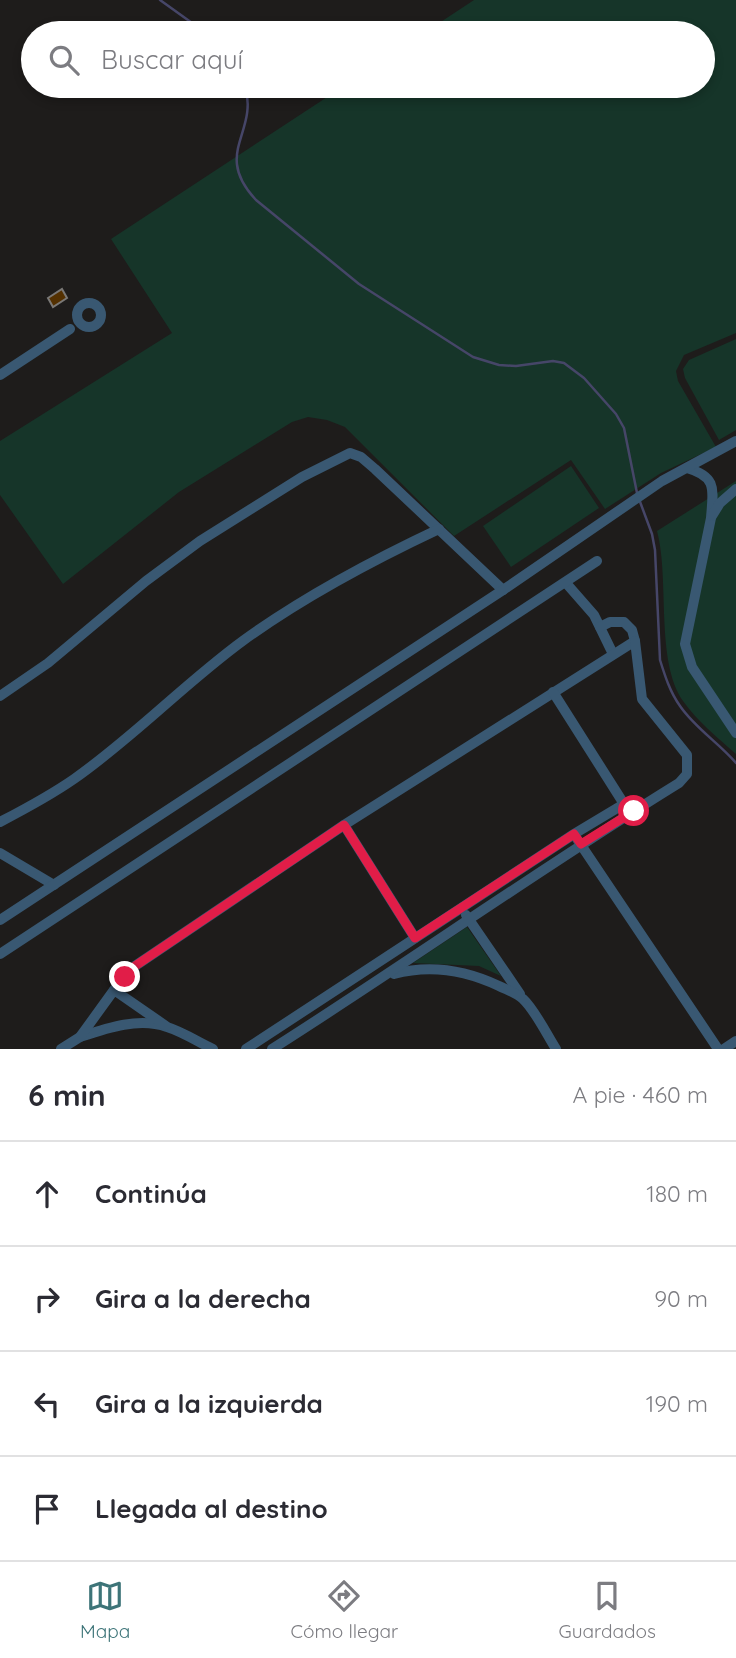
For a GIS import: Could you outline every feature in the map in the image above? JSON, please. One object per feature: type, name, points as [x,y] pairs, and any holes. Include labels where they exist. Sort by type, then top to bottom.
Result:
[{"type":"street","points":[[0,376],[70,329],[80,308],[87,304],[100,310],[99,321],[94,326],[70,329]]},
{"type":"street","points":[[78,315],[80,322],[86,327]]},
{"type":"street","points":[[0,920],[503,590],[662,481],[736,441]]},
{"type":"street","points":[[0,696],[47,663],[146,581],[200,541],[302,477],[350,453],[361,457],[503,590]]},
{"type":"street","points":[[712,454],[709,478],[711,518],[685,644],[692,667],[736,733]]},
{"type":"street","points":[[687,468],[733,491],[720,503],[711,518]]},
{"type":"street","points":[[0,822],[74,779],[119,745],[227,654],[267,625],[365,565],[439,529]]},
{"type":"street","points":[[0,954],[597,561]]},
{"type":"street","points":[[565,583],[594,615],[613,654]]},
{"type":"street","points":[[272,1049],[581,844],[679,783],[689,769],[687,755],[642,699],[632,630],[624,622],[610,622],[600,627]]},
{"type":"street","points":[[80,1037],[135,966],[344,825],[635,641]]},
{"type":"street","points":[[246,1049],[624,804],[553,692]]},
{"type":"street","points":[[344,825],[415,938]]},
{"type":"street","points":[[574,834],[718,1049]]},
{"type":"street","points":[[0,853],[54,885]]},
{"type":"street","points":[[462,909],[556,1049]]},
{"type":"street","points":[[384,977],[414,970],[451,970],[477,976],[524,999]]},
{"type":"street","points":[[114,990],[166,1026],[213,1049]]},
{"type":"street","points":[[61,1049],[80,1037],[128,1024],[166,1026]]},
{"type":"street","points":[[724,1049],[736,1041]]},
{"type":"green space","points":[[474,0],[736,0],[736,333],[684,355],[676,371],[678,381],[716,447],[661,473],[605,509],[571,460],[454,536],[345,427],[308,417],[292,422],[179,492],[63,584],[0,495],[0,441],[172,333],[111,239],[326,98],[715,98],[715,21],[442,21]]},
{"type":"green space","points":[[736,339],[736,430],[719,440],[685,378],[683,369],[689,360]]},
{"type":"green space","points":[[571,466],[599,508],[511,567],[483,526]]},
{"type":"green space","points":[[736,481],[736,754],[695,715],[674,684],[666,642],[663,572],[657,531]]},
{"type":"green space","points":[[467,927],[501,976],[479,966],[413,963]]},
{"type":"building","points":[[62,289],[67,298],[53,307],[48,298]]},
{"type":"waterway","points":[[160,0],[189,21]]},
{"type":"waterway","points":[[247,98],[237,156],[238,169],[243,184],[256,200],[359,284],[473,357],[499,365],[516,366],[553,361],[564,363],[584,378],[616,414],[624,428],[637,493]]},
{"type":"waterway","points":[[639,499],[655,550],[660,660],[666,678],[673,695],[686,714],[736,763]]},
{"type":"route","points":[[125,977],[135,966],[344,825],[415,938],[574,834],[581,844],[634,811]]}]
